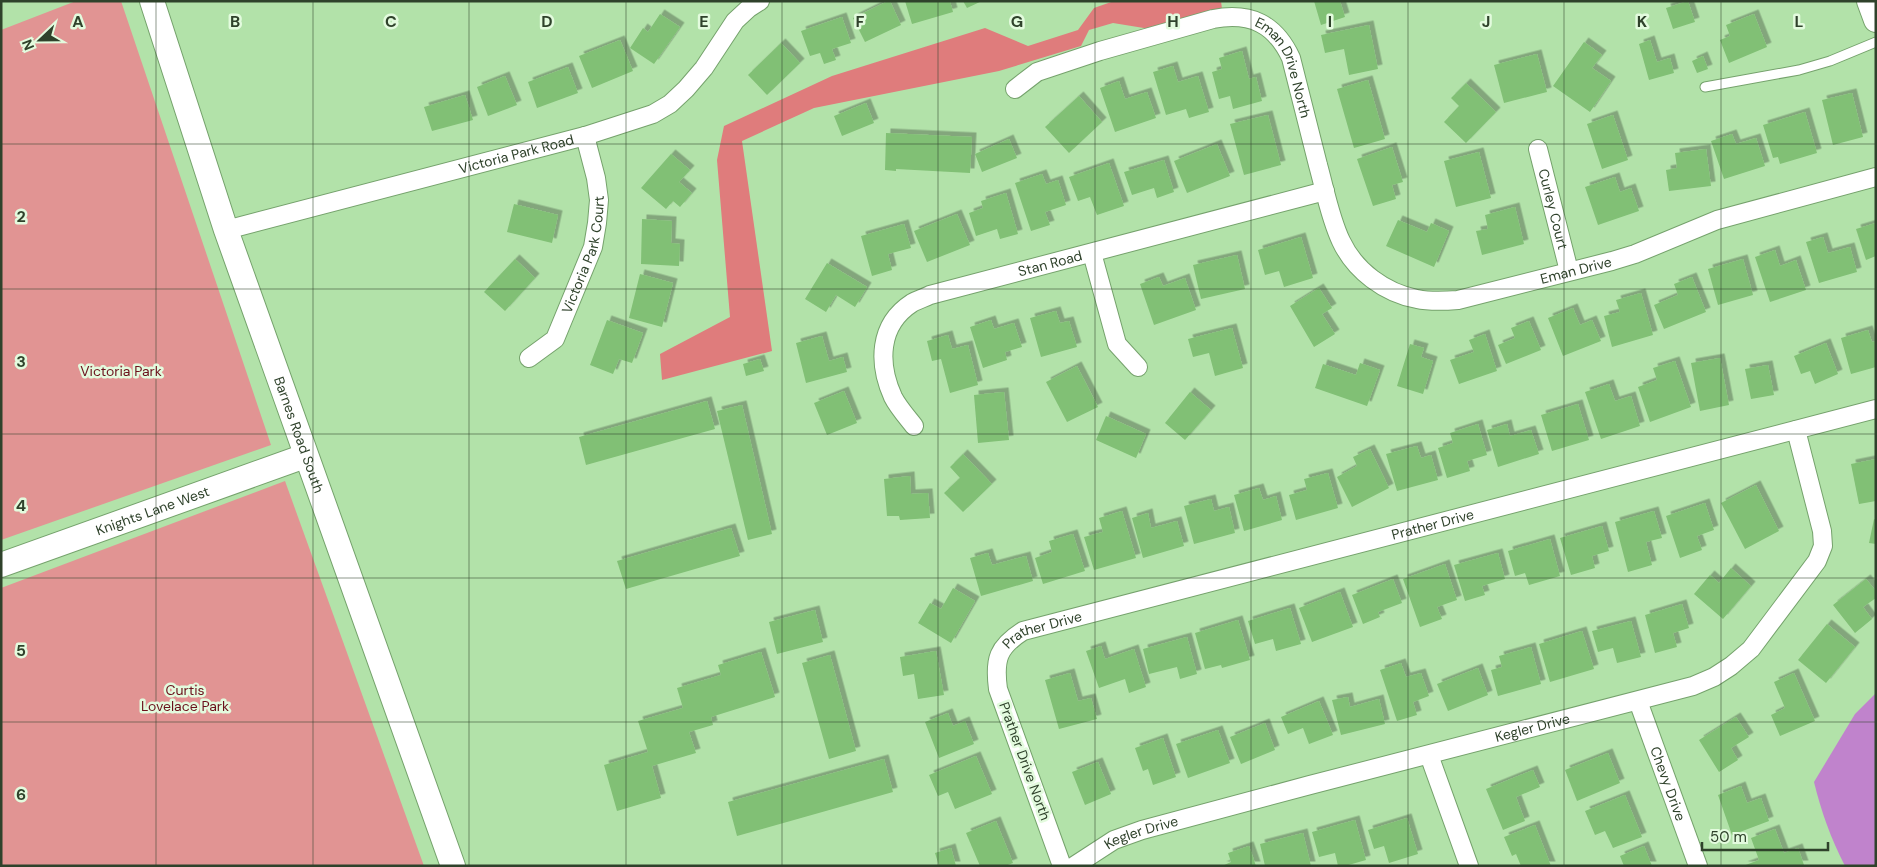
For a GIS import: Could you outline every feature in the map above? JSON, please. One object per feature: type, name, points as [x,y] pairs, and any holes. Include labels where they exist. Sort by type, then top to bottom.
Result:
[{"type":"street","name":"Barnes Road South","points":[[152,1],[226,230],[305,456],[453,866]]},
{"type":"street","name":"Victoria Park Road","points":[[226,230],[585,136],[653,114],[670,104],[686,89],[704,68],[735,21],[760,1]]},
{"type":"street","points":[[1869,1],[1876,20]]},
{"type":"street","name":"Eman Drive North","points":[[1015,89],[1037,72],[1100,51],[1213,19],[1243,17],[1258,22],[1272,30],[1284,43],[1291,58],[1325,191]]},
{"type":"street","name":"Victoria Park Court","points":[[528,358],[555,339],[593,247],[599,200],[596,178],[585,136]]},
{"type":"street","name":"Curley Court","points":[[1538,149],[1569,271]]},
{"type":"street","name":"Eman Drive","points":[[1325,191],[1341,241],[1352,259],[1366,274],[1398,294],[1417,300],[1436,301],[1458,300],[1612,261],[1635,254],[1717,220],[1876,177]]},
{"type":"street","name":"Stan Road","points":[[914,426],[894,399],[885,372],[883,349],[887,331],[897,316],[912,303],[930,295],[1325,191]]},
{"type":"street","points":[[1092,253],[1117,344],[1138,367]]},
{"type":"street","name":"Prather Drive","points":[[999,655],[1008,641],[1024,631],[1876,409]]},
{"type":"street","name":"Kegler Drive","points":[[1074,866],[1114,840],[1142,830],[1638,701],[1693,686],[1714,677],[1751,649],[1817,561],[1822,546],[1822,531],[1796,430]]},
{"type":"street","name":"Knights Lane West","points":[[1,565],[305,456]]},
{"type":"street","name":"Prather Drive North","points":[[999,655],[996,672],[998,689],[1062,866]]},
{"type":"street","name":"Chevy Drive","points":[[1638,701],[1698,866]]},
{"type":"street","points":[[1429,755],[1469,866]]},
{"type":"lane","points":[[1705,88],[1799,70],[1830,61],[1876,42]]},
{"type":"green space","name":"Victoria Park","points":[[76,1],[121,1],[271,445],[1,540],[1,30]]},
{"type":"green space","name":"Curtis Lovelace Park","points":[[285,481],[424,866],[1,866],[1,588]]},
{"type":"shaded area","points":[[1114,1],[1221,1],[1222,9],[1150,29],[1113,23],[1089,30],[1081,46],[999,71],[814,108],[742,141],[772,351],[662,380],[660,354],[730,317],[717,160],[724,126],[832,76],[985,28],[1028,46],[1078,30],[1094,8]]},
{"type":"shaded area","points":[[1876,693],[1876,866],[1845,866],[1827,825],[1814,782],[1855,714]]},
{"type":"building","points":[[890,1],[901,25],[865,42],[853,18]]},
{"type":"building","points":[[905,1],[950,1],[953,12],[912,24]]},
{"type":"building","points":[[963,1],[982,1],[967,8]]},
{"type":"building","points":[[1314,1],[1340,1],[1345,17],[1321,25]]},
{"type":"building","points":[[1688,1],[1695,22],[1673,29],[1666,8]]},
{"type":"building","points":[[660,14],[680,27],[654,64],[630,48],[643,28],[648,32]]},
{"type":"building","points":[[1754,14],[1767,47],[1729,63],[1720,40],[1730,36],[1726,25]]},
{"type":"building","points":[[842,17],[851,43],[832,49],[836,60],[824,64],[820,53],[810,56],[801,31]]},
{"type":"building","points":[[1369,25],[1378,69],[1349,75],[1344,49],[1325,53],[1321,35]]},
{"type":"building","points":[[620,40],[633,71],[592,88],[579,56]]},
{"type":"building","points":[[1650,40],[1657,62],[1670,58],[1674,73],[1649,80],[1639,44]]},
{"type":"building","points":[[1584,42],[1602,55],[1592,68],[1611,81],[1590,112],[1553,86]]},
{"type":"building","points":[[781,43],[800,63],[767,95],[748,75]]},
{"type":"building","points":[[1242,51],[1249,79],[1256,77],[1262,101],[1233,109],[1230,96],[1219,99],[1212,72],[1222,69],[1219,58]]},
{"type":"building","points":[[1537,54],[1547,92],[1504,103],[1494,65]]},
{"type":"building","points":[[1703,56],[1708,69],[1697,73],[1692,61]]},
{"type":"building","points":[[1173,66],[1178,82],[1198,76],[1209,112],[1189,118],[1186,109],[1166,115],[1153,72]]},
{"type":"building","points":[[568,67],[578,93],[537,108],[528,82]]},
{"type":"building","points":[[505,76],[517,105],[488,116],[477,87]]},
{"type":"building","points":[[1368,80],[1385,139],[1354,148],[1337,89]]},
{"type":"building","points":[[1119,81],[1125,99],[1147,92],[1156,118],[1115,132],[1100,88]]},
{"type":"building","points":[[1466,83],[1496,112],[1466,143],[1444,122],[1459,106],[1451,98]]},
{"type":"building","points":[[1852,93],[1863,137],[1833,145],[1822,100]]},
{"type":"building","points":[[465,95],[473,120],[432,131],[424,107]]},
{"type":"building","points":[[1079,96],[1102,122],[1069,153],[1045,127]]},
{"type":"building","points":[[866,103],[874,123],[842,136],[834,116]]},
{"type":"building","points":[[1805,112],[1817,153],[1780,164],[1778,157],[1773,158],[1763,125]]},
{"type":"building","points":[[1268,115],[1281,165],[1244,175],[1230,124]]},
{"type":"building","points":[[1613,115],[1628,160],[1602,169],[1587,124]]},
{"type":"building","points":[[886,133],[972,137],[970,173],[885,170]]},
{"type":"building","points":[[1732,134],[1736,144],[1756,138],[1765,166],[1724,179],[1711,141]]},
{"type":"building","points":[[1009,139],[1017,158],[982,172],[975,154]]},
{"type":"building","points":[[1217,144],[1230,176],[1187,193],[1174,161]]},
{"type":"building","points":[[1392,147],[1403,182],[1392,185],[1396,199],[1373,206],[1357,159]]},
{"type":"building","points":[[1706,149],[1711,186],[1669,191],[1666,170],[1677,168],[1675,153]]},
{"type":"building","points":[[1479,152],[1491,198],[1456,207],[1444,161]]},
{"type":"building","points":[[671,154],[690,170],[679,182],[692,193],[680,207],[673,201],[666,209],[641,188]]},
{"type":"building","points":[[1164,160],[1174,192],[1157,198],[1154,188],[1132,195],[1124,172]]},
{"type":"building","points":[[1109,163],[1124,206],[1097,215],[1090,197],[1078,201],[1069,177]]},
{"type":"building","points":[[1042,174],[1046,184],[1058,180],[1066,205],[1045,212],[1050,225],[1031,231],[1015,183]]},
{"type":"building","points":[[1615,177],[1620,192],[1631,188],[1639,211],[1598,225],[1585,187]]},
{"type":"building","points":[[1006,193],[1018,234],[1000,239],[997,229],[976,236],[969,213],[983,208],[981,201]]},
{"type":"building","points":[[514,204],[558,215],[552,243],[507,232]]},
{"type":"building","points":[[1515,207],[1524,244],[1482,255],[1476,231],[1488,229],[1485,215]]},
{"type":"building","points":[[957,214],[970,245],[927,262],[914,231]]},
{"type":"building","points":[[642,219],[672,221],[671,243],[680,244],[679,266],[641,264]]},
{"type":"building","points":[[1398,220],[1427,232],[1431,223],[1449,231],[1434,267],[1386,246]]},
{"type":"building","points":[[1876,223],[1876,256],[1866,260],[1856,229]]},
{"type":"building","points":[[904,224],[911,248],[888,254],[892,270],[872,276],[861,236]]},
{"type":"building","points":[[1301,237],[1313,278],[1284,287],[1279,271],[1265,275],[1258,250]]},
{"type":"building","points":[[1823,237],[1828,253],[1850,247],[1857,272],[1819,283],[1806,242]]},
{"type":"building","points":[[1775,250],[1780,266],[1796,260],[1806,290],[1770,302],[1755,257]]},
{"type":"building","points":[[1237,255],[1245,289],[1201,299],[1193,265]]},
{"type":"building","points":[[515,259],[535,278],[505,311],[484,292]]},
{"type":"building","points":[[1743,259],[1753,295],[1718,305],[1708,269]]},
{"type":"building","points":[[827,263],[867,287],[855,307],[836,295],[826,312],[805,299]]},
{"type":"building","points":[[640,274],[673,283],[662,327],[629,318]]},
{"type":"building","points":[[1159,277],[1163,286],[1185,278],[1196,310],[1154,325],[1140,284]]},
{"type":"building","points":[[1692,277],[1706,312],[1664,329],[1654,305],[1678,295],[1674,284]]},
{"type":"building","points":[[1319,288],[1332,308],[1322,314],[1335,334],[1314,347],[1290,306]]},
{"type":"building","points":[[1641,293],[1653,335],[1612,347],[1604,316],[1620,312],[1616,300]]},
{"type":"building","points":[[1573,308],[1580,325],[1592,320],[1601,341],[1563,356],[1548,318]]},
{"type":"building","points":[[1056,311],[1060,323],[1069,321],[1077,347],[1041,357],[1030,318]]},
{"type":"building","points":[[607,320],[643,333],[632,363],[619,359],[613,374],[590,365]]},
{"type":"building","points":[[991,320],[994,329],[1014,323],[1022,347],[1005,352],[1007,360],[983,368],[970,327]]},
{"type":"building","points":[[1529,321],[1541,350],[1506,364],[1498,345],[1515,338],[1511,328]]},
{"type":"building","points":[[1232,328],[1243,368],[1215,376],[1209,353],[1193,357],[1188,339]]},
{"type":"building","points":[[1868,330],[1872,342],[1876,341],[1876,367],[1851,374],[1841,338]]},
{"type":"building","points":[[1485,334],[1497,371],[1459,384],[1450,360],[1474,352],[1469,340]]},
{"type":"building","points":[[948,335],[952,349],[968,345],[978,385],[950,393],[941,359],[932,361],[927,341]]},
{"type":"building","points":[[822,336],[829,361],[843,357],[847,372],[806,383],[796,343]]},
{"type":"building","points":[[1826,343],[1838,374],[1815,384],[1810,371],[1801,374],[1794,356]]},
{"type":"building","points":[[1410,344],[1424,348],[1421,357],[1433,361],[1423,394],[1397,386]]},
{"type":"building","points":[[1720,358],[1729,405],[1700,411],[1691,363]]},
{"type":"building","points":[[760,359],[764,371],[746,376],[743,364]]},
{"type":"building","points":[[1675,361],[1691,407],[1650,422],[1638,387],[1657,380],[1653,368]]},
{"type":"building","points":[[1360,363],[1380,370],[1367,406],[1315,388],[1323,364],[1356,375]]},
{"type":"building","points":[[1768,365],[1774,395],[1751,399],[1745,369]]},
{"type":"building","points":[[1077,366],[1098,407],[1067,422],[1046,382]]},
{"type":"building","points":[[1609,384],[1615,401],[1631,396],[1640,426],[1601,439],[1585,392]]},
{"type":"building","points":[[844,391],[857,423],[827,435],[814,403]]},
{"type":"building","points":[[1004,392],[1009,440],[978,443],[974,395]]},
{"type":"building","points":[[1190,392],[1211,410],[1185,440],[1165,423]]},
{"type":"building","points":[[707,401],[715,429],[586,465],[579,437]]},
{"type":"building","points":[[1578,404],[1589,440],[1552,451],[1541,415]]},
{"type":"building","points":[[742,405],[772,534],[748,540],[717,411]]},
{"type":"building","points":[[1106,416],[1146,434],[1136,458],[1096,440]]},
{"type":"building","points":[[1478,424],[1487,455],[1467,461],[1470,471],[1447,478],[1438,448],[1453,443],[1450,433]]},
{"type":"building","points":[[1507,424],[1510,436],[1531,430],[1539,454],[1498,467],[1487,430]]},
{"type":"building","points":[[1417,446],[1421,458],[1431,455],[1438,480],[1397,491],[1386,454]]},
{"type":"building","points":[[1370,449],[1389,488],[1352,507],[1337,477],[1357,466],[1353,457]]},
{"type":"building","points":[[963,454],[992,484],[963,512],[944,493],[960,478],[950,467]]},
{"type":"building","points":[[1876,459],[1876,501],[1859,504],[1851,464]]},
{"type":"building","points":[[1328,473],[1338,508],[1296,520],[1289,495],[1307,490],[1304,479]]},
{"type":"building","points":[[910,476],[911,494],[928,493],[930,518],[900,520],[899,516],[887,516],[884,479]]},
{"type":"building","points":[[1756,485],[1779,531],[1745,549],[1721,503]]},
{"type":"building","points":[[1259,488],[1263,500],[1276,496],[1282,520],[1244,531],[1234,495]]},
{"type":"building","points":[[1211,499],[1214,511],[1229,507],[1235,533],[1194,544],[1184,506]]},
{"type":"building","points":[[1705,503],[1714,530],[1697,536],[1702,550],[1680,558],[1666,516]]},
{"type":"building","points":[[1122,511],[1136,558],[1094,570],[1084,537],[1103,532],[1099,518]]},
{"type":"building","points":[[1654,511],[1662,538],[1646,542],[1652,565],[1628,572],[1615,522]]},
{"type":"building","points":[[1148,513],[1151,528],[1177,521],[1184,546],[1143,558],[1132,518]]},
{"type":"building","points":[[1874,519],[1876,520],[1876,544],[1869,543]]},
{"type":"building","points":[[1602,526],[1609,551],[1592,556],[1595,568],[1571,575],[1560,538]]},
{"type":"building","points":[[731,528],[740,556],[626,589],[617,561]]},
{"type":"building","points":[[1073,534],[1085,571],[1043,584],[1035,558],[1052,552],[1049,541]]},
{"type":"building","points":[[1550,539],[1560,576],[1529,585],[1525,573],[1515,576],[1508,551]]},
{"type":"building","points":[[988,553],[992,565],[1026,556],[1033,581],[981,596],[970,558]]},
{"type":"building","points":[[1498,553],[1505,579],[1482,586],[1485,595],[1465,601],[1454,565]]},
{"type":"building","points":[[1445,564],[1457,600],[1437,607],[1442,619],[1420,627],[1403,579]]},
{"type":"building","points":[[1731,568],[1751,586],[1723,619],[1694,594],[1710,575],[1719,583]]},
{"type":"building","points":[[1393,579],[1402,603],[1378,612],[1380,617],[1363,624],[1352,595]]},
{"type":"building","points":[[1866,579],[1876,591],[1876,598],[1863,607],[1872,619],[1855,633],[1833,605]]},
{"type":"building","points":[[953,588],[975,601],[951,643],[918,623],[930,603],[941,609]]},
{"type":"building","points":[[1340,592],[1353,627],[1312,642],[1299,608]]},
{"type":"building","points":[[1682,604],[1689,628],[1673,633],[1677,647],[1655,653],[1645,615]]},
{"type":"building","points":[[1290,608],[1301,644],[1276,651],[1273,639],[1255,644],[1248,621]]},
{"type":"building","points":[[815,610],[823,642],[777,654],[769,622]]},
{"type":"building","points":[[1238,620],[1250,660],[1222,668],[1221,665],[1205,669],[1195,633]]},
{"type":"building","points":[[1631,621],[1641,657],[1617,663],[1613,648],[1598,652],[1592,631]]},
{"type":"building","points":[[1827,624],[1855,647],[1826,683],[1798,660]]},
{"type":"building","points":[[1582,631],[1594,669],[1550,682],[1539,644]]},
{"type":"building","points":[[1187,637],[1197,674],[1180,679],[1177,667],[1149,674],[1143,649]]},
{"type":"building","points":[[1101,646],[1105,659],[1134,649],[1146,687],[1129,693],[1125,679],[1099,688],[1086,651]]},
{"type":"building","points":[[1531,647],[1541,684],[1498,696],[1491,670],[1502,667],[1499,656]]},
{"type":"building","points":[[936,651],[944,695],[918,699],[914,674],[903,676],[900,657]]},
{"type":"building","points":[[761,652],[775,697],[711,717],[713,725],[689,732],[696,753],[652,766],[661,798],[617,811],[604,765],[648,752],[638,721],[683,708],[677,688],[721,675],[718,665]]},
{"type":"building","points":[[830,655],[856,751],[829,759],[802,663]]},
{"type":"building","points":[[1401,663],[1406,677],[1421,673],[1429,696],[1413,702],[1417,715],[1397,721],[1380,670]]},
{"type":"building","points":[[1478,668],[1488,695],[1448,711],[1437,684]]},
{"type":"building","points":[[1070,673],[1078,701],[1091,698],[1097,719],[1059,729],[1045,680]]},
{"type":"building","points":[[1794,673],[1815,721],[1780,736],[1771,715],[1785,708],[1774,682]]},
{"type":"building","points":[[1348,697],[1350,707],[1379,699],[1385,724],[1341,735],[1332,700]]},
{"type":"building","points":[[1319,701],[1333,735],[1309,744],[1303,728],[1288,734],[1281,717]]},
{"type":"building","points":[[948,713],[953,726],[965,721],[974,744],[939,758],[925,722]]},
{"type":"building","points":[[1736,717],[1749,737],[1731,748],[1738,760],[1719,772],[1699,740]]},
{"type":"building","points":[[1265,723],[1275,750],[1241,764],[1230,737]]},
{"type":"building","points":[[1218,730],[1230,763],[1188,778],[1176,744]]},
{"type":"building","points":[[1163,738],[1176,777],[1153,785],[1148,769],[1143,771],[1135,748]]},
{"type":"building","points":[[1608,753],[1620,783],[1577,801],[1565,770]]},
{"type":"building","points":[[976,756],[992,794],[955,809],[948,792],[938,796],[929,775]]},
{"type":"building","points":[[884,759],[893,792],[737,836],[728,802]]},
{"type":"building","points":[[1098,762],[1111,794],[1085,805],[1072,772]]},
{"type":"building","points":[[1533,770],[1540,787],[1516,797],[1525,821],[1503,830],[1486,789]]},
{"type":"building","points":[[1741,786],[1747,803],[1761,798],[1769,821],[1732,835],[1718,795]]},
{"type":"building","points":[[1625,795],[1642,837],[1613,848],[1605,831],[1595,835],[1585,811]]},
{"type":"building","points":[[1407,818],[1418,854],[1389,863],[1384,846],[1374,849],[1368,830]]},
{"type":"building","points":[[1355,820],[1366,860],[1338,866],[1335,853],[1319,857],[1312,832]]},
{"type":"building","points":[[996,821],[1013,863],[1005,866],[980,866],[966,833]]},
{"type":"building","points":[[1535,825],[1551,866],[1521,866],[1516,854],[1512,856],[1504,837]]},
{"type":"building","points":[[1775,829],[1784,853],[1798,848],[1804,865],[1743,866],[1759,860],[1751,838]]},
{"type":"building","points":[[1303,833],[1311,866],[1265,866],[1260,844]]},
{"type":"building","points":[[1249,846],[1256,866],[1222,866],[1231,862],[1228,853]]},
{"type":"building","points":[[1644,846],[1652,866],[1624,866],[1620,856]]},
{"type":"building","points":[[951,848],[956,866],[939,866],[935,853]]}]
